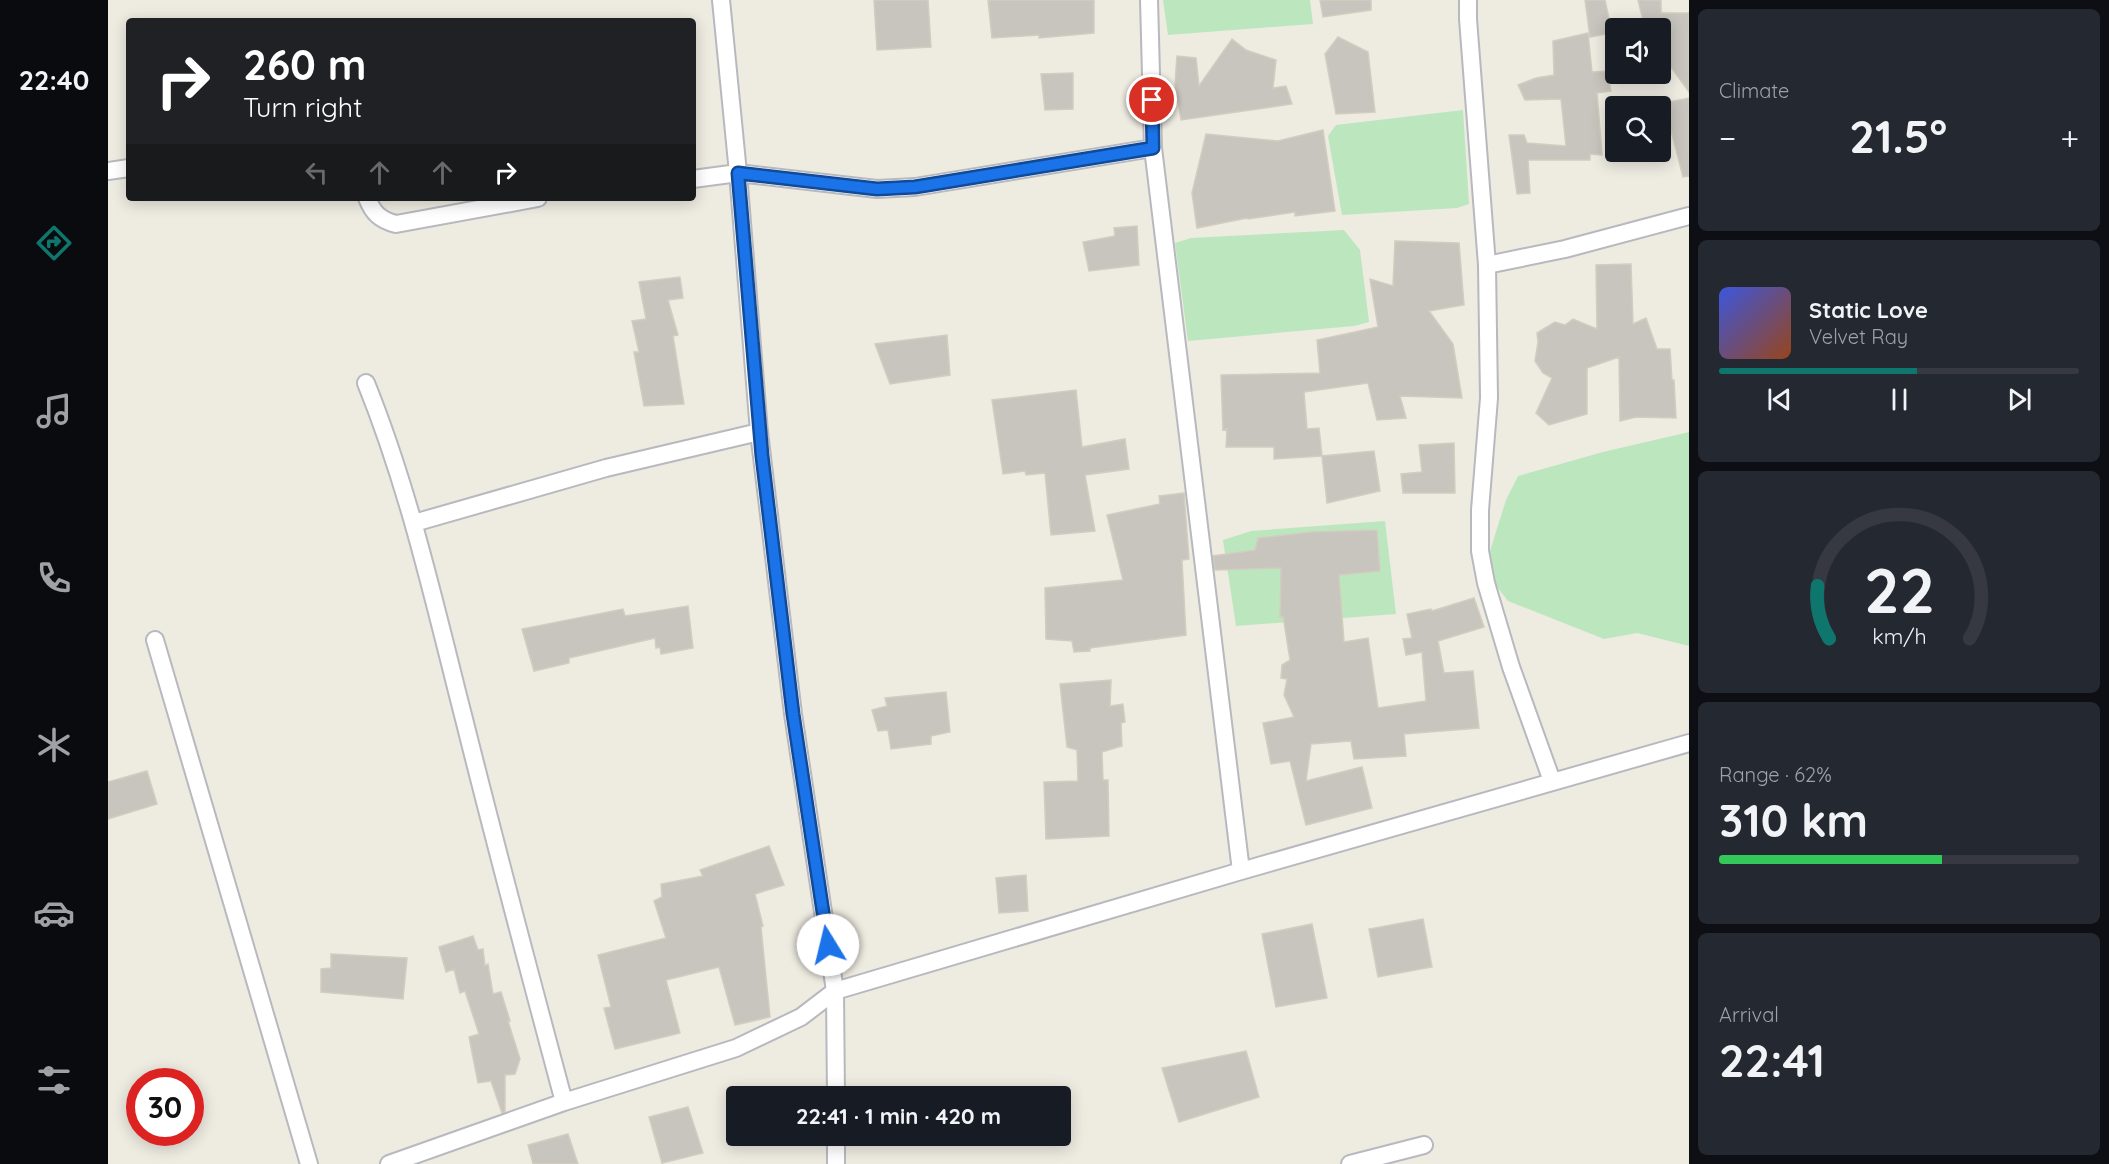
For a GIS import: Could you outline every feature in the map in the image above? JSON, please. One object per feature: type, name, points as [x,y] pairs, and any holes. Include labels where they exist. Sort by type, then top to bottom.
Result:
[{"type":"street","points":[[721,0],[759,432],[793,714],[835,991],[836,1086]]},
{"type":"street","points":[[1149,0],[1153,148],[1241,871]]},
{"type":"street","points":[[1468,0],[1487,265],[1489,399],[1480,510],[1480,551],[1486,583],[1511,667],[1552,781]]},
{"type":"street","points":[[696,179],[738,173],[877,189],[906,188],[938,185],[1153,148]]},
{"type":"street","points":[[108,171],[126,168]]},
{"type":"street","points":[[368,201],[372,210],[382,220],[396,224],[522,201]]},
{"type":"street","points":[[1487,265],[1564,249],[1689,216]]},
{"type":"street","points":[[366,383],[387,437],[414,523],[493,836],[564,1102]]},
{"type":"street","points":[[414,523],[606,468],[759,432]]},
{"type":"street","points":[[155,640],[309,1164]]},
{"type":"street","points":[[389,1164],[564,1102],[736,1048],[801,1017],[835,991],[1241,871],[1689,743]]},
{"type":"street","points":[[1350,1164],[1424,1145]]},
{"type":"street","points":[[836,1146],[836,1164]]},
{"type":"green space","points":[[1163,0],[1310,0],[1313,24],[1168,35]]},
{"type":"green space","points":[[1463,110],[1469,204],[1457,208],[1342,215],[1328,136],[1336,125]]},
{"type":"green space","points":[[1344,230],[1360,250],[1369,322],[1354,326],[1188,341],[1175,243],[1191,238]]},
{"type":"green space","points":[[1689,432],[1689,646],[1637,633],[1604,639],[1508,601],[1484,570],[1506,500],[1518,476],[1603,452]]},
{"type":"green space","points":[[1385,521],[1396,614],[1236,626],[1223,540],[1251,531]]},
{"type":"building","points":[[874,0],[928,0],[931,47],[877,50]]},
{"type":"building","points":[[988,0],[1094,0],[1094,33],[1039,38],[1039,35],[992,38]]},
{"type":"building","points":[[1320,0],[1371,0],[1371,10],[1323,17]]},
{"type":"building","points":[[1585,0],[1605,0],[1609,18],[1605,18],[1605,34],[1590,37]]},
{"type":"building","points":[[1638,0],[1661,0],[1661,13],[1689,13],[1689,92],[1671,67],[1671,18],[1642,18]]},
{"type":"building","points":[[1588,33],[1592,72],[1605,71],[1605,84],[1610,84],[1611,91],[1597,93],[1602,155],[1590,154],[1590,160],[1528,160],[1530,193],[1517,194],[1509,135],[1524,135],[1527,143],[1566,146],[1561,99],[1525,100],[1518,85],[1536,78],[1554,75],[1553,41]]},
{"type":"building","points":[[1338,37],[1368,52],[1375,112],[1336,114],[1325,54]]},
{"type":"building","points":[[1232,39],[1246,50],[1276,60],[1273,88],[1286,86],[1292,104],[1181,120],[1175,84],[1177,56],[1196,58],[1199,86]]},
{"type":"building","points":[[1073,73],[1073,109],[1045,110],[1041,74]]},
{"type":"building","points":[[1689,98],[1689,176],[1683,177],[1671,130],[1671,102]]},
{"type":"building","points":[[1323,130],[1335,211],[1295,216],[1295,212],[1247,218],[1197,228],[1192,193],[1206,134],[1278,141]]},
{"type":"building","points":[[1137,226],[1139,265],[1089,271],[1083,242],[1115,236],[1114,228]]},
{"type":"building","points":[[1395,241],[1459,243],[1464,305],[1429,311],[1453,344],[1462,398],[1400,396],[1406,418],[1377,420],[1368,383],[1304,392],[1307,429],[1319,428],[1322,456],[1274,459],[1274,447],[1226,447],[1227,429],[1223,430],[1221,375],[1320,373],[1317,340],[1378,327],[1370,279],[1393,286]]},
{"type":"building","points":[[1631,264],[1633,324],[1646,318],[1657,349],[1670,349],[1676,418],[1636,417],[1620,421],[1619,357],[1587,368],[1587,414],[1549,425],[1536,413],[1552,378],[1543,373],[1535,361],[1537,333],[1555,322],[1565,325],[1573,319],[1597,329],[1596,265]]},
{"type":"building","points":[[680,277],[683,298],[668,300],[678,335],[673,336],[684,404],[644,406],[634,352],[639,352],[632,321],[646,319],[639,282]]},
{"type":"building","points":[[947,335],[950,375],[890,384],[875,344]]},
{"type":"building","points":[[1076,390],[1082,447],[1125,439],[1129,469],[1085,475],[1095,531],[1051,535],[1045,473],[1026,475],[1025,471],[1003,474],[992,400]]},
{"type":"building","points":[[1454,443],[1455,493],[1403,493],[1401,474],[1422,472],[1419,445]]},
{"type":"building","points":[[1374,451],[1380,491],[1327,503],[1322,456]]},
{"type":"building","points":[[1184,493],[1189,559],[1182,560],[1186,635],[1074,652],[1072,641],[1046,639],[1045,588],[1123,580],[1107,515],[1160,504],[1159,496]]},
{"type":"building","points":[[1377,530],[1380,571],[1339,575],[1344,642],[1368,638],[1378,708],[1426,701],[1422,652],[1406,655],[1403,639],[1412,638],[1407,614],[1431,609],[1432,611],[1474,598],[1484,627],[1438,641],[1444,673],[1473,671],[1479,728],[1404,734],[1406,756],[1354,759],[1351,741],[1311,744],[1306,781],[1362,767],[1372,808],[1306,825],[1290,761],[1271,764],[1263,723],[1294,717],[1284,695],[1287,679],[1281,678],[1282,665],[1290,660],[1283,616],[1280,617],[1281,568],[1215,570],[1213,556],[1255,550],[1258,538],[1311,532]]},
{"type":"building","points":[[688,606],[693,648],[661,654],[660,647],[656,648],[655,638],[569,658],[569,663],[534,671],[522,629],[623,609],[625,616]]},
{"type":"building","points":[[1111,680],[1110,706],[1123,704],[1125,722],[1121,723],[1122,746],[1102,752],[1103,780],[1108,780],[1109,836],[1046,839],[1044,782],[1078,781],[1077,750],[1067,747],[1060,684]]},
{"type":"building","points":[[946,692],[950,732],[931,736],[931,744],[891,749],[888,730],[878,731],[872,710],[887,706],[885,698]]},
{"type":"building","points":[[147,771],[157,804],[108,819],[108,782]]},
{"type":"building","points":[[769,846],[784,885],[755,894],[763,926],[761,927],[770,1017],[735,1025],[719,967],[666,980],[680,1033],[615,1049],[604,1008],[611,1007],[598,955],[666,938],[654,901],[662,897],[661,884],[703,876],[700,870]]},
{"type":"building","points":[[1026,875],[1028,911],[999,913],[996,878]]},
{"type":"building","points":[[1423,919],[1432,967],[1378,977],[1369,929]]},
{"type":"building","points":[[1312,924],[1327,998],[1276,1007],[1262,934]]},
{"type":"building","points":[[473,936],[478,950],[483,949],[493,994],[501,992],[520,1059],[515,1074],[505,1075],[505,1112],[502,1113],[491,1081],[478,1083],[469,1037],[479,1034],[465,991],[460,993],[454,969],[446,972],[439,947]]},
{"type":"building","points":[[331,954],[407,958],[403,999],[321,992],[321,969],[331,968]]},
{"type":"building","points":[[1246,1051],[1259,1097],[1179,1122],[1162,1068]]},
{"type":"building","points":[[688,1107],[703,1153],[662,1163],[649,1117]]},
{"type":"building","points":[[568,1134],[578,1164],[533,1164],[528,1145]]},
{"type":"route","points":[[828,945],[793,714],[759,432],[738,173],[877,189],[915,187],[1153,148],[1152,100]]}]
